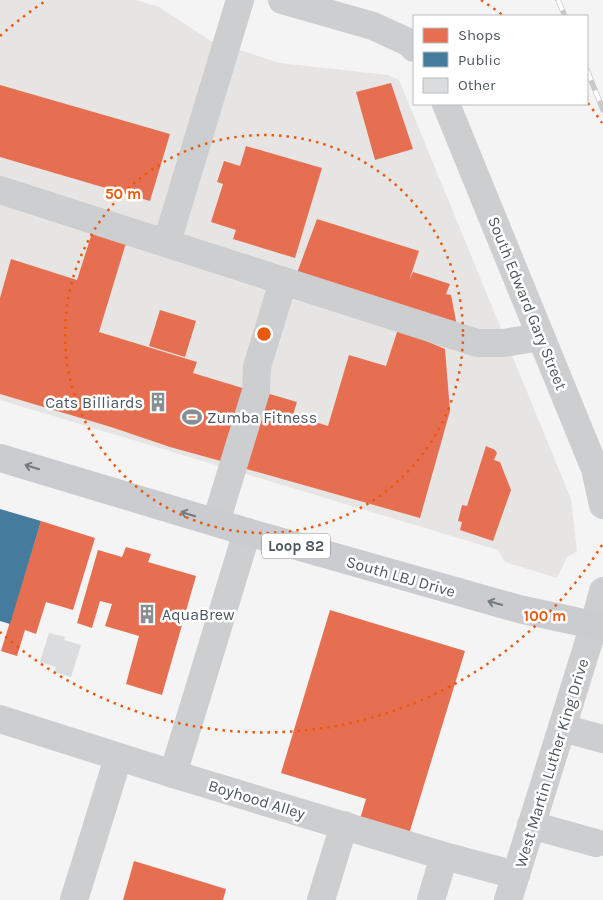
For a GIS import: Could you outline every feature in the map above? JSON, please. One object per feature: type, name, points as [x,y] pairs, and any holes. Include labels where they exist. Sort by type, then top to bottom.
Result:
[{"type":"main road","name":"South LBJ Drive","points":[[0,458],[247,532],[519,610],[598,626]]},
{"type":"street","points":[[167,242],[240,0]]},
{"type":"street","points":[[282,0],[373,26],[413,46]]},
{"type":"street","name":"South Edward Gary Street","points":[[446,105],[595,469],[603,505]]},
{"type":"street","points":[[0,190],[167,242],[283,282],[478,342],[503,343],[542,337]]},
{"type":"street","points":[[216,522],[256,391],[257,366],[283,282]]},
{"type":"street","points":[[173,774],[247,532]]},
{"type":"street","points":[[598,626],[603,591]]},
{"type":"street","name":"West Martin Luther King Drive","points":[[512,887],[562,728],[598,626]]},
{"type":"street","name":"Boyhood Alley","points":[[0,719],[118,758],[444,856],[512,887]]},
{"type":"street","points":[[562,728],[603,739]]},
{"type":"street","points":[[74,900],[118,758]]},
{"type":"street","points":[[321,900],[344,825]]},
{"type":"street","points":[[531,825],[601,847]]},
{"type":"street","points":[[431,900],[444,856]]},
{"type":"shaded area","points":[[0,0],[136,0],[159,7],[211,41],[280,63],[388,75],[399,80],[571,499],[577,551],[567,557],[557,578],[505,562],[498,550],[0,400]]},
{"type":"building: Shops","points":[[391,83],[413,149],[375,160],[356,92]]},
{"type":"building: Shops","points":[[0,85],[170,134],[150,201],[0,157]]},
{"type":"building: Shops","points":[[246,146],[322,168],[295,258],[233,239],[236,230],[211,222],[223,184],[217,182],[224,161],[240,166]]},
{"type":"building: Shops","points":[[317,219],[419,251],[409,281],[413,272],[450,284],[446,294],[451,295],[457,326],[297,273]]},
{"type":"building: Shops","points":[[92,233],[126,243],[99,332],[197,362],[193,373],[249,390],[228,463],[0,394],[0,298],[11,259],[77,280]]},
{"type":"building: Shops","points":[[160,310],[196,321],[185,357],[149,346]]},
{"type":"building: Shops","points":[[398,329],[445,349],[450,411],[420,518],[243,468],[263,392],[297,402],[293,415],[328,426],[349,355],[386,366]]},
{"type":"building: Shops","points":[[486,446],[497,453],[494,460],[500,462],[511,490],[493,541],[460,530],[462,522],[458,521],[462,505],[467,506]]},
{"type":"building: Shops","points":[[41,521],[95,538],[73,610],[46,602],[36,634],[25,630],[17,656],[1,651]]},
{"type":"building: Shops","name":"AquaBrew","points":[[126,547],[151,554],[148,562],[196,576],[162,695],[126,684],[139,636],[105,626],[112,604],[100,601],[92,628],[77,623],[98,550],[122,557]]},
{"type":"building: Shops","points":[[330,610],[465,651],[409,834],[360,819],[366,799],[281,773]]},
{"type":"building: Shops","points":[[134,861],[226,889],[223,900],[123,900]]},
{"type":"building: Public","points":[[0,509],[41,521],[10,624],[0,621]]},
{"type":"building: Other","points":[[49,633],[65,637],[64,640],[81,645],[71,677],[54,672],[56,667],[40,662]]},
{"type":"railway","points":[[558,0],[565,15]]},
{"type":"railway","points":[[588,72],[603,110]]},
{"type":"place","name":"Cats Billiards","points":[[158,402]]},
{"type":"place","name":"Zumba Fitness","points":[[192,417]]},
{"type":"place","name":"AquaBrew","points":[[147,614]]}]
